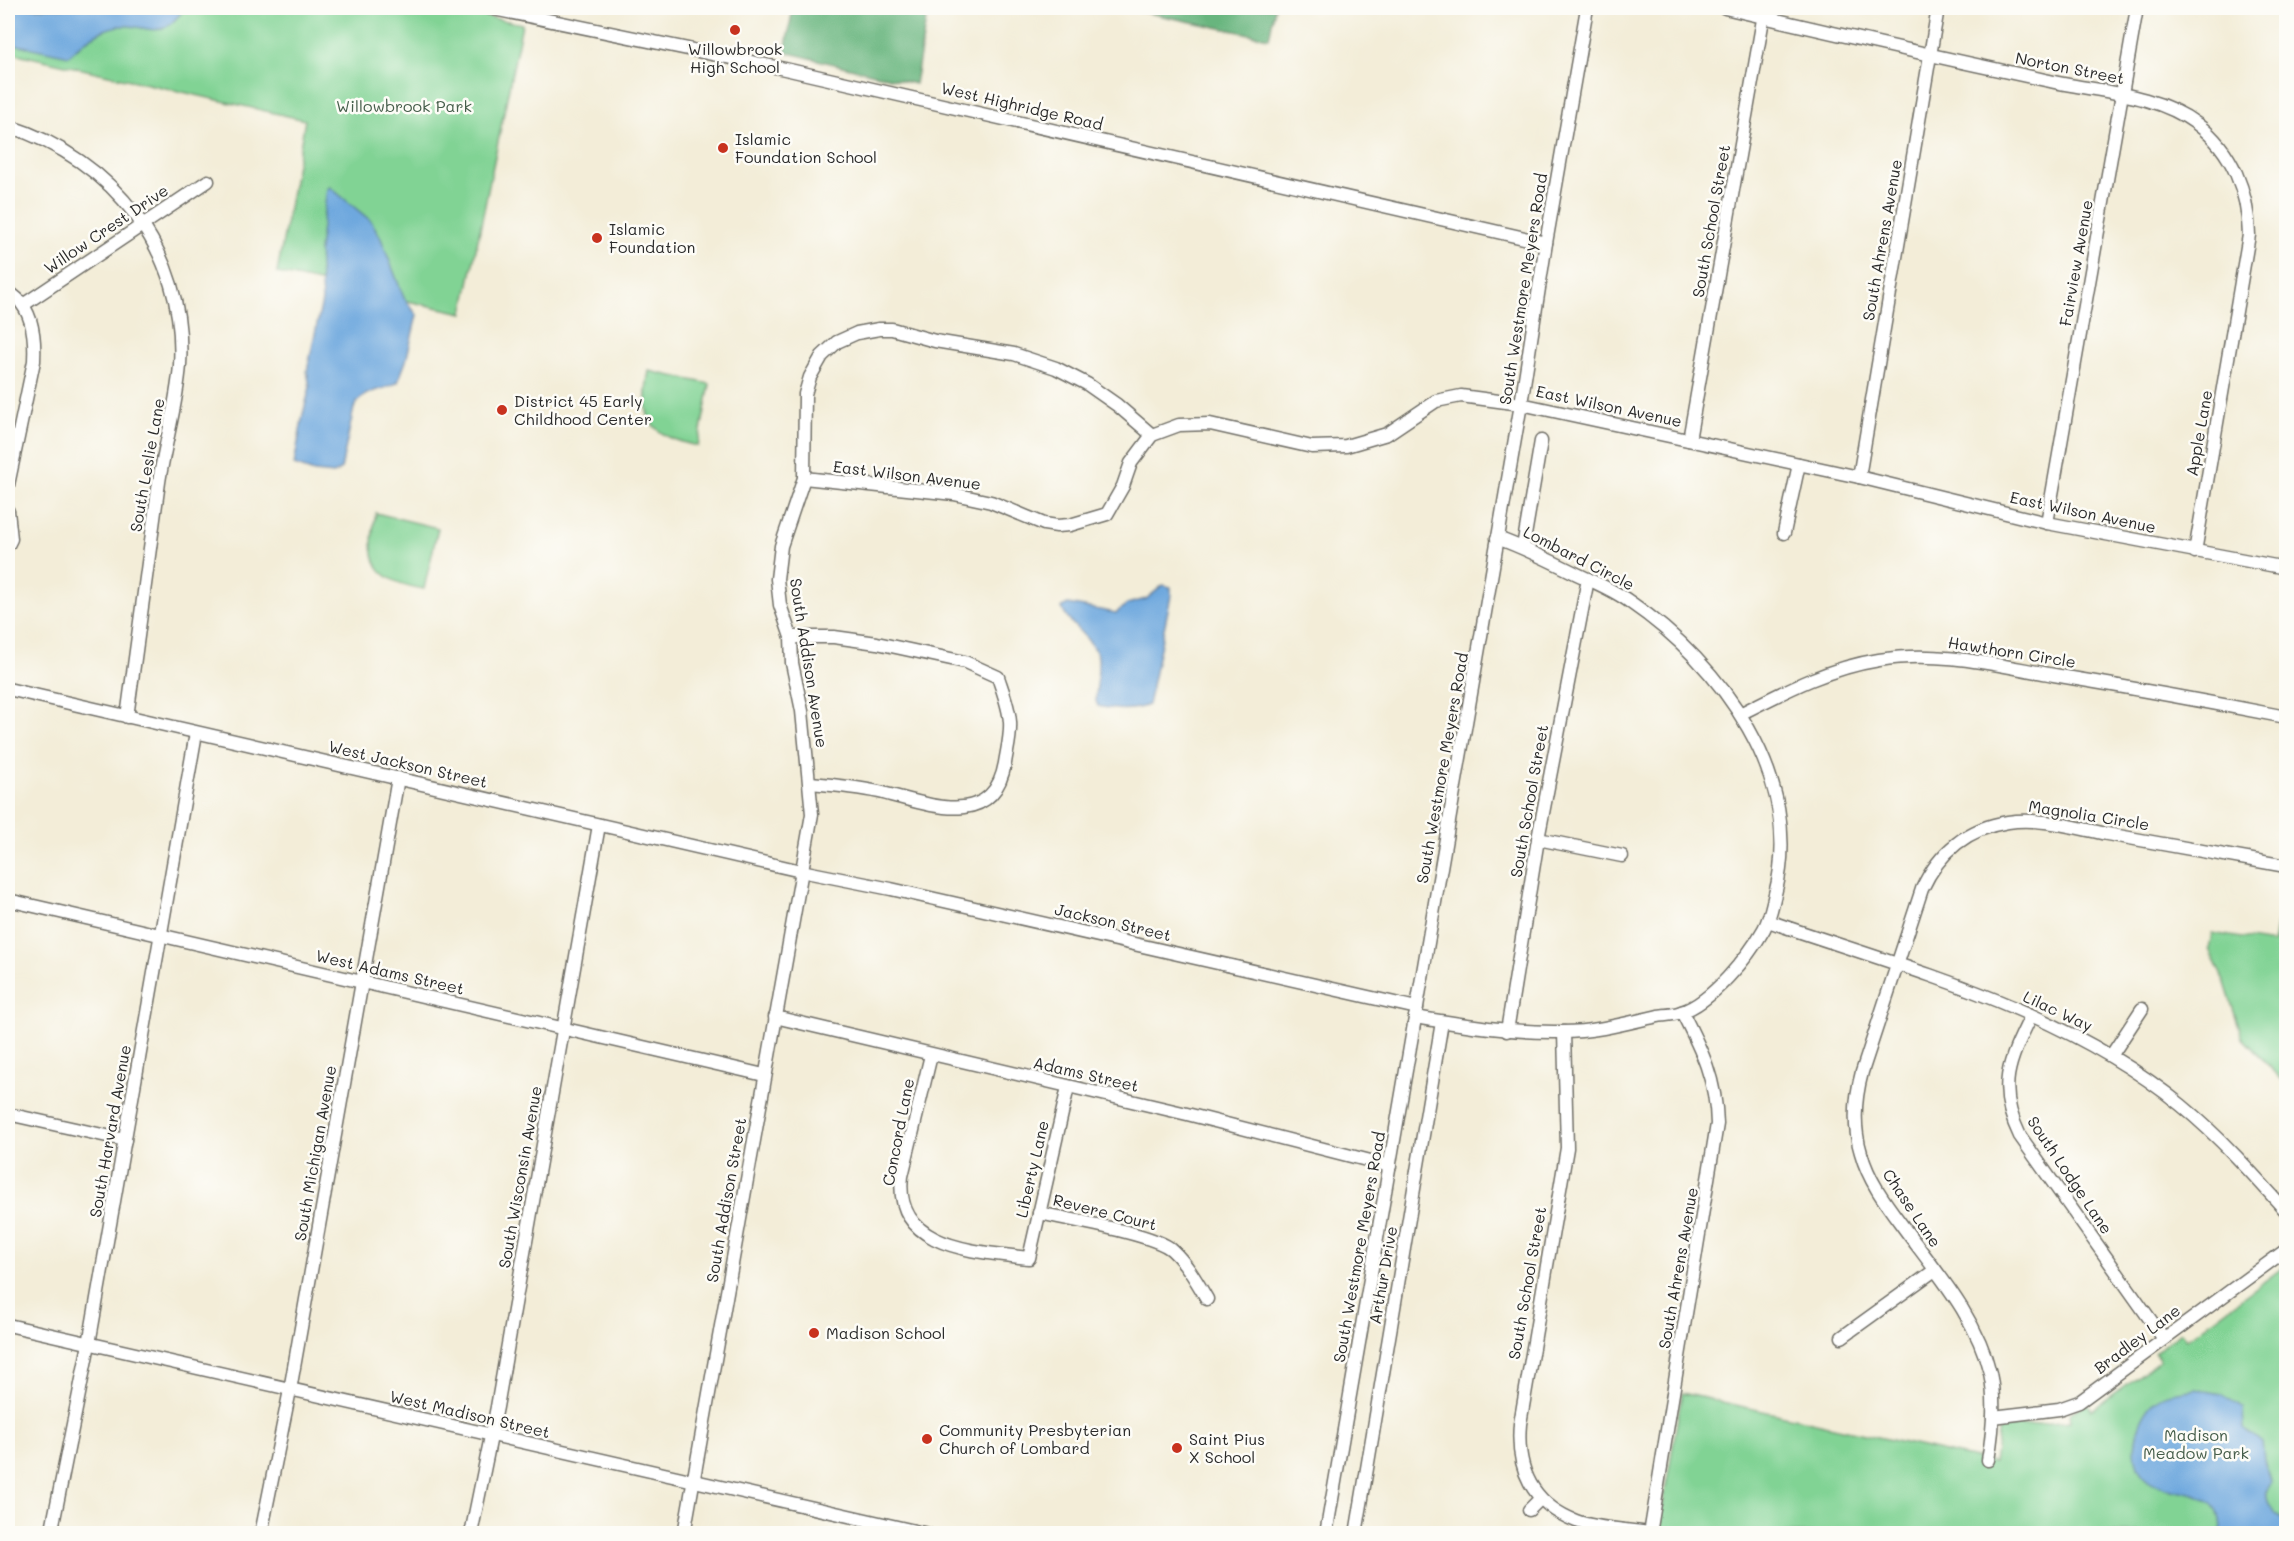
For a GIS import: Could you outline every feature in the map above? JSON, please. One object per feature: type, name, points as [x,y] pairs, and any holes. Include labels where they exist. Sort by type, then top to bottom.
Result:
[{"type":"street","name":"West Highridge Road","points":[[489,8],[785,69],[1546,243]]},
{"type":"street","name":"South Westmore Meyers Road","points":[[1326,1533],[1587,8]]},
{"type":"street","name":"Norton Street","points":[[1725,8],[1764,12],[1930,55],[2148,100],[2186,117],[2207,133],[2229,158],[2241,185],[2248,216],[2247,249],[2235,319]]},
{"type":"street","name":"South Ahrens Avenue","points":[[1858,477],[1938,8]]},
{"type":"street","name":"Fairview Avenue","points":[[2047,523],[2137,8]]},
{"type":"street","name":"South School Street","points":[[1689,440],[1764,12]]},
{"type":"street","name":"South Leslie Lane","points":[[8,126],[38,136],[74,155],[100,175],[144,224],[163,265],[176,305],[180,363],[177,392],[164,447],[127,717]]},
{"type":"street","name":"Willow Crest Drive","points":[[23,305],[208,181]]},
{"type":"street","points":[[8,291],[23,305],[32,326],[35,342],[34,361],[8,485]]},
{"type":"street","name":"Apple Lane","points":[[2195,552],[2235,319]]},
{"type":"street","name":"South Addison Avenue","points":[[801,872],[812,814],[810,783],[802,711],[792,663],[791,637],[779,595],[778,562],[781,546],[804,478],[805,394],[810,376],[820,359],[837,342],[857,333],[879,329],[892,329],[935,341],[1014,354],[1056,368],[1087,384],[1117,405],[1152,435]]},
{"type":"street","name":"East Wilson Avenue","points":[[804,478],[954,494],[991,502],[1044,524],[1070,525],[1107,514],[1123,486],[1131,463],[1152,435],[1179,425],[1199,423],[1297,444],[1346,446],[1388,434],[1436,401],[1461,396],[1521,404],[1689,440],[1858,477],[2047,523],[2286,567]]},
{"type":"street","points":[[1523,547],[1541,441]]},
{"type":"street","points":[[1784,533],[1799,464]]},
{"type":"street","points":[[8,511],[11,539],[8,545]]},
{"type":"street","name":"Lombard Circle","points":[[1416,1013],[1442,1022],[1507,1031],[1564,1032],[1631,1024],[1682,1012],[1713,992],[1732,974],[1755,945],[1768,921],[1780,874],[1782,825],[1780,807],[1770,775],[1740,714],[1694,657],[1667,630],[1606,587],[1523,547],[1497,538]]},
{"type":"street","name":"South School Street","points":[[1507,1031],[1538,839],[1588,579]]},
{"type":"street","points":[[791,637],[851,638],[965,662],[998,677],[1010,724],[1004,771],[996,788],[984,802],[965,808],[947,808],[858,788],[810,783]]},
{"type":"street","name":"Hawthorn Circle","points":[[1740,714],[1794,686],[1837,670],[1878,660],[1925,657],[1979,662],[2286,717]]},
{"type":"street","name":"West Jackson Street","points":[[8,689],[801,872]]},
{"type":"street","name":"South Harvard Avenue","points":[[51,1533],[89,1344],[196,733]]},
{"type":"street","name":"South Michigan Avenue","points":[[261,1533],[290,1390],[398,778]]},
{"type":"street","name":"Magnolia Circle","points":[[1897,966],[1922,889],[1930,873],[1954,844],[1996,825],[2020,821],[2041,822],[2286,866]]},
{"type":"street","name":"South Wisconsin Avenue","points":[[471,1533],[491,1436],[598,825]]},
{"type":"street","points":[[1538,839],[1622,856]]},
{"type":"street","name":"Jackson Street","points":[[801,872],[902,891],[1416,1013]]},
{"type":"street","name":"South Addison Street","points":[[684,1533],[801,872]]},
{"type":"street","name":"West Adams Street","points":[[8,900],[765,1075]]},
{"type":"street","name":"Lilac Way","points":[[1768,921],[1992,998],[2087,1042],[2162,1090],[2203,1124],[2243,1163],[2286,1211]]},
{"type":"street","name":"Chase Lane","points":[[1897,966],[1862,1072],[1857,1098],[1856,1128],[1861,1153],[1881,1197],[1965,1314],[1982,1348],[1990,1373],[1993,1417],[1988,1460]]},
{"type":"street","points":[[2111,1056],[2142,1009]]},
{"type":"street","name":"South Ahrens Avenue","points":[[1650,1533],[1717,1124],[1716,1098],[1706,1059],[1682,1012]]},
{"type":"street","name":"South Lodge Lane","points":[[2031,1016],[2008,1069],[2006,1095],[2013,1121],[2027,1145],[2164,1339]]},
{"type":"street","name":"Adams Street","points":[[775,1017],[1068,1088],[1187,1114],[1390,1166]]},
{"type":"street","name":"Arthur Drive","points":[[1356,1533],[1442,1022]]},
{"type":"street","name":"South School Street","points":[[1540,1499],[1531,1486],[1523,1467],[1519,1450],[1520,1424],[1567,1148],[1564,1032]]},
{"type":"street","name":"Concord Lane","points":[[931,1055],[902,1176],[901,1192],[907,1215],[926,1234],[937,1241],[977,1250],[1029,1257]]},
{"type":"street","name":"Liberty Lane","points":[[1029,1257],[1068,1088]]},
{"type":"street","points":[[8,1114],[125,1140]]},
{"type":"street","name":"Revere Court","points":[[1039,1213],[1164,1244],[1189,1270],[1207,1299]]},
{"type":"street","name":"Bradley Lane","points":[[1993,1417],[2070,1407],[2286,1250]]},
{"type":"street","points":[[1842,1337],[1935,1270]]},
{"type":"street","name":"West Madison Street","points":[[8,1325],[926,1533]]},
{"type":"street","points":[[1529,1510],[1540,1499],[1557,1512],[1576,1521],[1650,1533]]},
{"type":"green space","name":"Willowbrook Park","points":[[8,8],[446,8],[522,24],[463,313],[277,273],[305,120],[8,52]]},
{"type":"green space","points":[[793,8],[928,8],[915,84],[785,52]]},
{"type":"green space","points":[[1124,8],[1275,8],[1269,38]]},
{"type":"green space","points":[[649,371],[710,384],[698,446],[669,437],[652,423],[647,414],[646,402]]},
{"type":"green space","points":[[376,513],[438,528],[424,589],[394,580],[377,566],[372,544]]},
{"type":"green space","points":[[2277,922],[2286,924],[2286,1084],[2242,1037],[2225,983],[2209,949],[2212,933],[2273,943]]},
{"type":"green space","name":"Madison Meadow Park","points":[[2286,1265],[2286,1533],[1658,1534],[1682,1393],[1994,1463],[1999,1428],[2071,1421],[2070,1412],[2087,1403],[2092,1410],[2160,1360],[2155,1352],[2181,1332],[2187,1339]]},
{"type":"water","points":[[8,8],[186,8],[171,23],[161,29],[120,26],[104,30],[81,44],[69,56],[8,43]]},
{"type":"water","points":[[330,187],[371,221],[380,236],[404,298],[417,315],[406,361],[398,382],[368,393],[358,401],[354,408],[341,469],[334,474],[314,472],[294,465],[310,387],[307,371],[322,301],[319,249],[327,189]]},
{"type":"water","points":[[1163,585],[1171,587],[1171,596],[1148,705],[1123,709],[1098,706],[1096,701],[1098,658],[1096,651],[1068,619],[1062,607],[1068,604],[1116,613],[1127,604],[1146,599]]},
{"type":"water","points":[[2195,1389],[2222,1394],[2243,1409],[2244,1428],[2262,1443],[2270,1481],[2267,1500],[2276,1514],[2286,1521],[2286,1533],[2221,1533],[2218,1513],[2212,1503],[2197,1495],[2162,1487],[2147,1479],[2140,1471],[2136,1462],[2136,1439],[2143,1416],[2149,1407],[2165,1395]]},
{"type":"place","name":"Willowbrook High School","points":[[735,30]]},
{"type":"place","name":"Islamic Foundation School","points":[[723,148]]},
{"type":"place","name":"Islamic Foundation","points":[[597,238]]},
{"type":"place","name":"District 45 Early Childhood Center","points":[[502,410]]},
{"type":"place","name":"Madison School","points":[[814,1333]]},
{"type":"place","name":"Community Presbyterian Church of Lombard","points":[[927,1439]]},
{"type":"place","name":"Saint Pius X School","points":[[1177,1448]]}]
